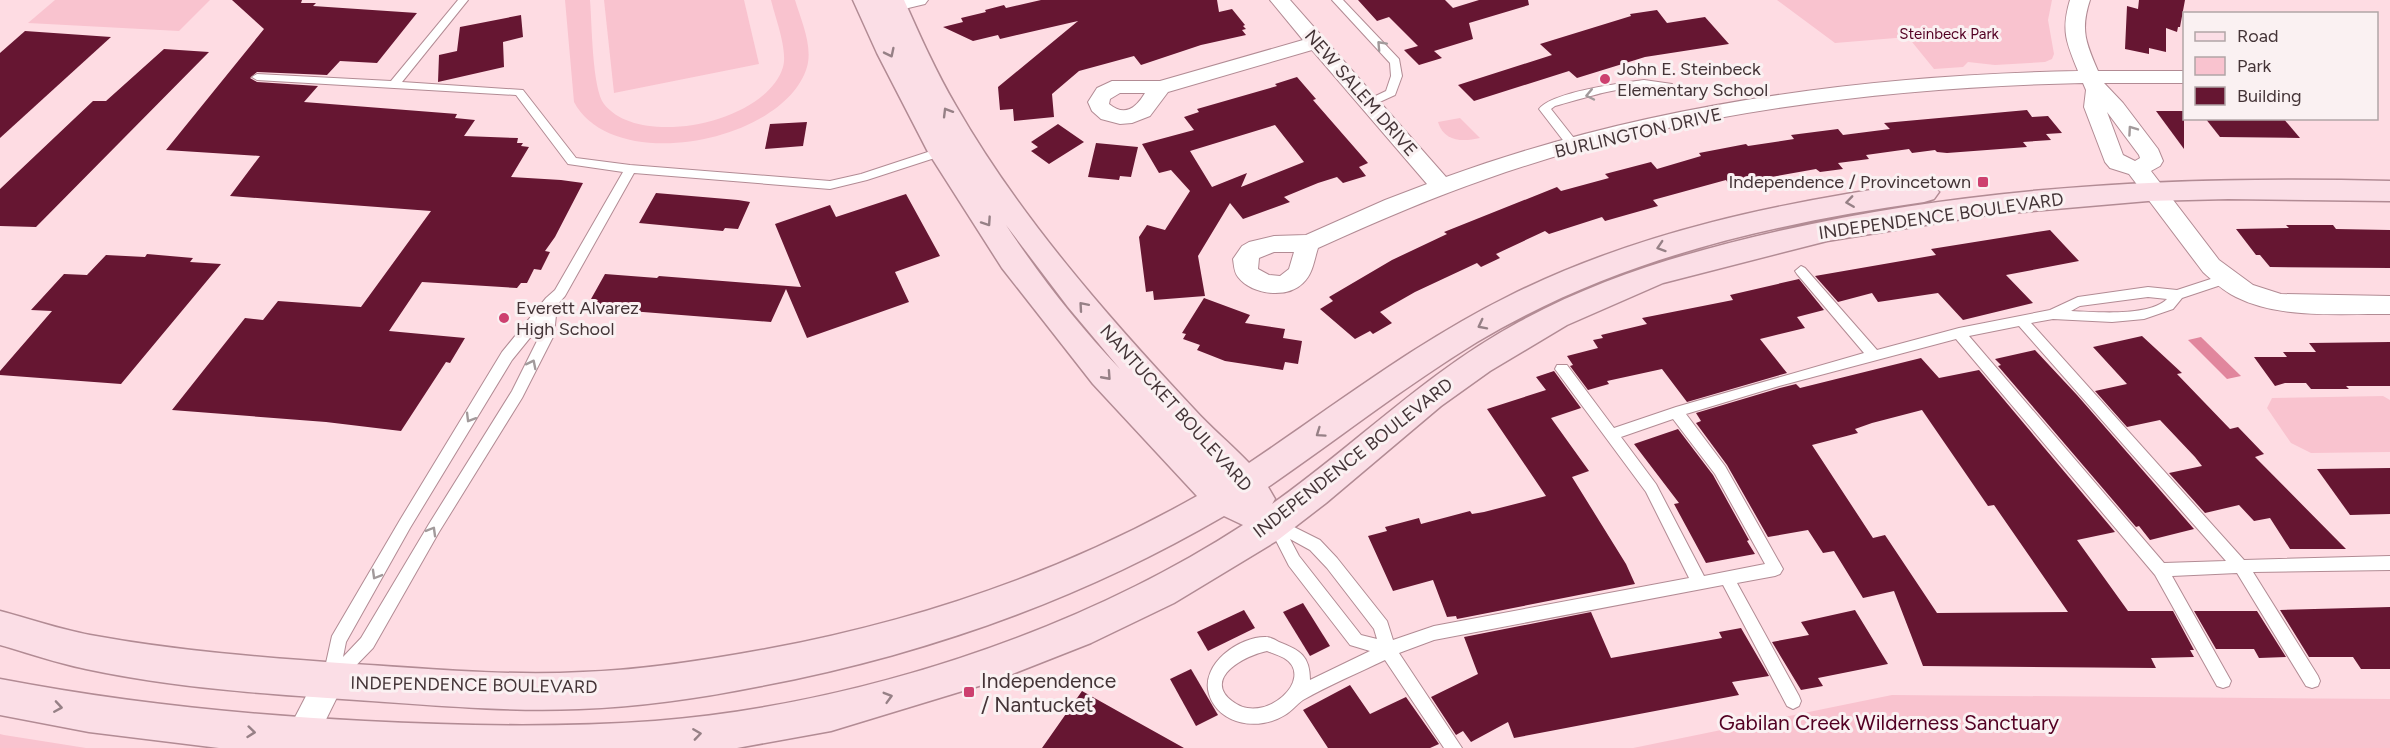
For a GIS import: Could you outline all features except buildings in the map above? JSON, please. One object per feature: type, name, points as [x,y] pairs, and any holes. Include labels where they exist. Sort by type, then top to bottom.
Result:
[{"type":"street","name":"NEW SALEM DRIVE","points":[[1282,0],[1441,186]]},
{"type":"street","points":[[2080,0],[2074,19],[2075,40],[2093,84],[2096,107],[2113,157],[2118,163],[2144,178],[2211,266],[2226,279],[2253,295],[2280,303],[2390,305]]},
{"type":"street","name":"NANTUCKET BOULEVARD","points":[[888,3],[917,109],[954,148],[1013,260],[1105,375],[1274,523]]},
{"type":"street","points":[[1161,87],[1317,42]]},
{"type":"street","name":"BURLINGTON DRIVE","points":[[1310,243],[1363,217],[1441,186],[1574,145],[1695,118],[1833,96],[1975,82],[2093,84],[2183,77]]},
{"type":"street","points":[[2093,84],[2116,108],[2150,154],[2152,161],[2144,178]]},
{"type":"street","name":"INDEPENDENCE BOULEVARD","points":[[0,628],[84,651],[227,673],[437,688],[581,691],[696,680],[814,659],[907,637],[1022,598],[1108,561],[1180,523],[1234,490],[1414,366],[1471,330],[1557,287],[1631,257],[1700,235],[1795,211],[1846,202],[2011,182],[2390,173]]},
{"type":"street","name":"INDEPENDENCE BOULEVARD","points":[[0,697],[298,743],[559,746],[651,740],[836,711],[929,685],[995,663],[1095,623],[1214,561],[1274,523],[1430,397],[1490,354],[1540,324],[1644,279],[1784,240],[1870,222],[2015,202],[2144,178],[2390,191]]},
{"type":"street","points":[[298,743],[330,681]]},
{"type":"lane","points":[[394,85],[462,0]]},
{"type":"lane","points":[[1337,0],[1394,59],[1397,65],[1397,76],[1391,93],[1369,103]]},
{"type":"lane","points":[[257,77],[519,92],[572,161],[630,169],[830,185],[954,148]]},
{"type":"lane","points":[[1574,145],[1545,109],[1551,103],[1642,84],[1668,86]]},
{"type":"lane","points":[[330,681],[338,641],[405,524],[507,356],[560,293],[630,169]]},
{"type":"lane","points":[[1800,271],[1874,356]]},
{"type":"lane","points":[[1612,435],[1676,412],[1874,356],[1959,333],[2053,314],[2078,302],[2148,292],[2177,295],[2226,279]]},
{"type":"lane","points":[[2053,314],[2086,318],[2133,314],[2166,307],[2177,295]]},
{"type":"lane","points":[[330,681],[367,643],[434,528],[517,394],[547,335],[551,301]]},
{"type":"lane","points":[[2021,320],[2241,567],[2312,681]]},
{"type":"lane","points":[[1959,333],[2160,570],[2223,681]]},
{"type":"lane","points":[[1562,369],[1651,488],[1700,584]]},
{"type":"lane","points":[[1299,694],[1303,683],[1298,661],[1290,652],[1279,646],[1267,644],[1255,645],[1230,657],[1217,673],[1215,682],[1220,701],[1227,708],[1246,717],[1266,716],[1291,703],[1299,694],[1388,650],[1434,633],[1775,569],[1720,470],[1676,412]]},
{"type":"lane","points":[[1274,523],[1294,561],[1356,640],[1388,650]]},
{"type":"lane","points":[[1274,523],[1315,545],[1332,563],[1381,626],[1388,650],[1454,748]]},
{"type":"lane","points":[[2160,570],[2390,563]]},
{"type":"lane","points":[[1727,579],[1793,701]]},
{"type":"green space","points":[[55,0],[210,0],[179,31],[28,23]]},
{"type":"green space","points":[[565,0],[590,0],[595,70],[600,96],[604,104],[621,118],[645,125],[672,127],[701,123],[729,115],[753,102],[772,86],[783,67],[784,52],[771,0],[795,0],[807,42],[807,67],[792,93],[767,115],[734,131],[697,140],[659,143],[624,138],[594,125],[574,102]]},
{"type":"green space","points":[[604,0],[744,0],[759,64],[614,93]]},
{"type":"green space","name":"Steinbeck Park","points":[[1777,0],[2052,0],[2048,20],[2054,54],[2052,59],[2045,62],[1995,65],[1968,62],[1963,67],[1934,69],[1908,37],[1835,43]]},
{"type":"green space","points":[[1460,118],[1480,138],[1461,140],[1449,137],[1438,122]]},
{"type":"green space","points":[[2383,396],[2390,400],[2390,452],[2311,453],[2291,443],[2267,408],[2272,398]]},
{"type":"green space","name":"Gabilan Creek Wilderness Sanctuary","points":[[1892,695],[2390,699],[2390,748],[1633,748]]},
{"type":"green space","points":[[0,734],[4,735],[86,748],[0,748]]},
{"type":"shaded area","points":[[2201,337],[2241,376],[2227,379],[2188,340]]},
{"type":"place","name":"John E. Steinbeck Elementary School","points":[[1605,79]]},
{"type":"place","name":"Independence / Provincetown","points":[[1983,182]]},
{"type":"place","name":"Everett Alvarez High School","points":[[504,318]]},
{"type":"place","name":"Independence / Nantucket","points":[[969,692]]}]
